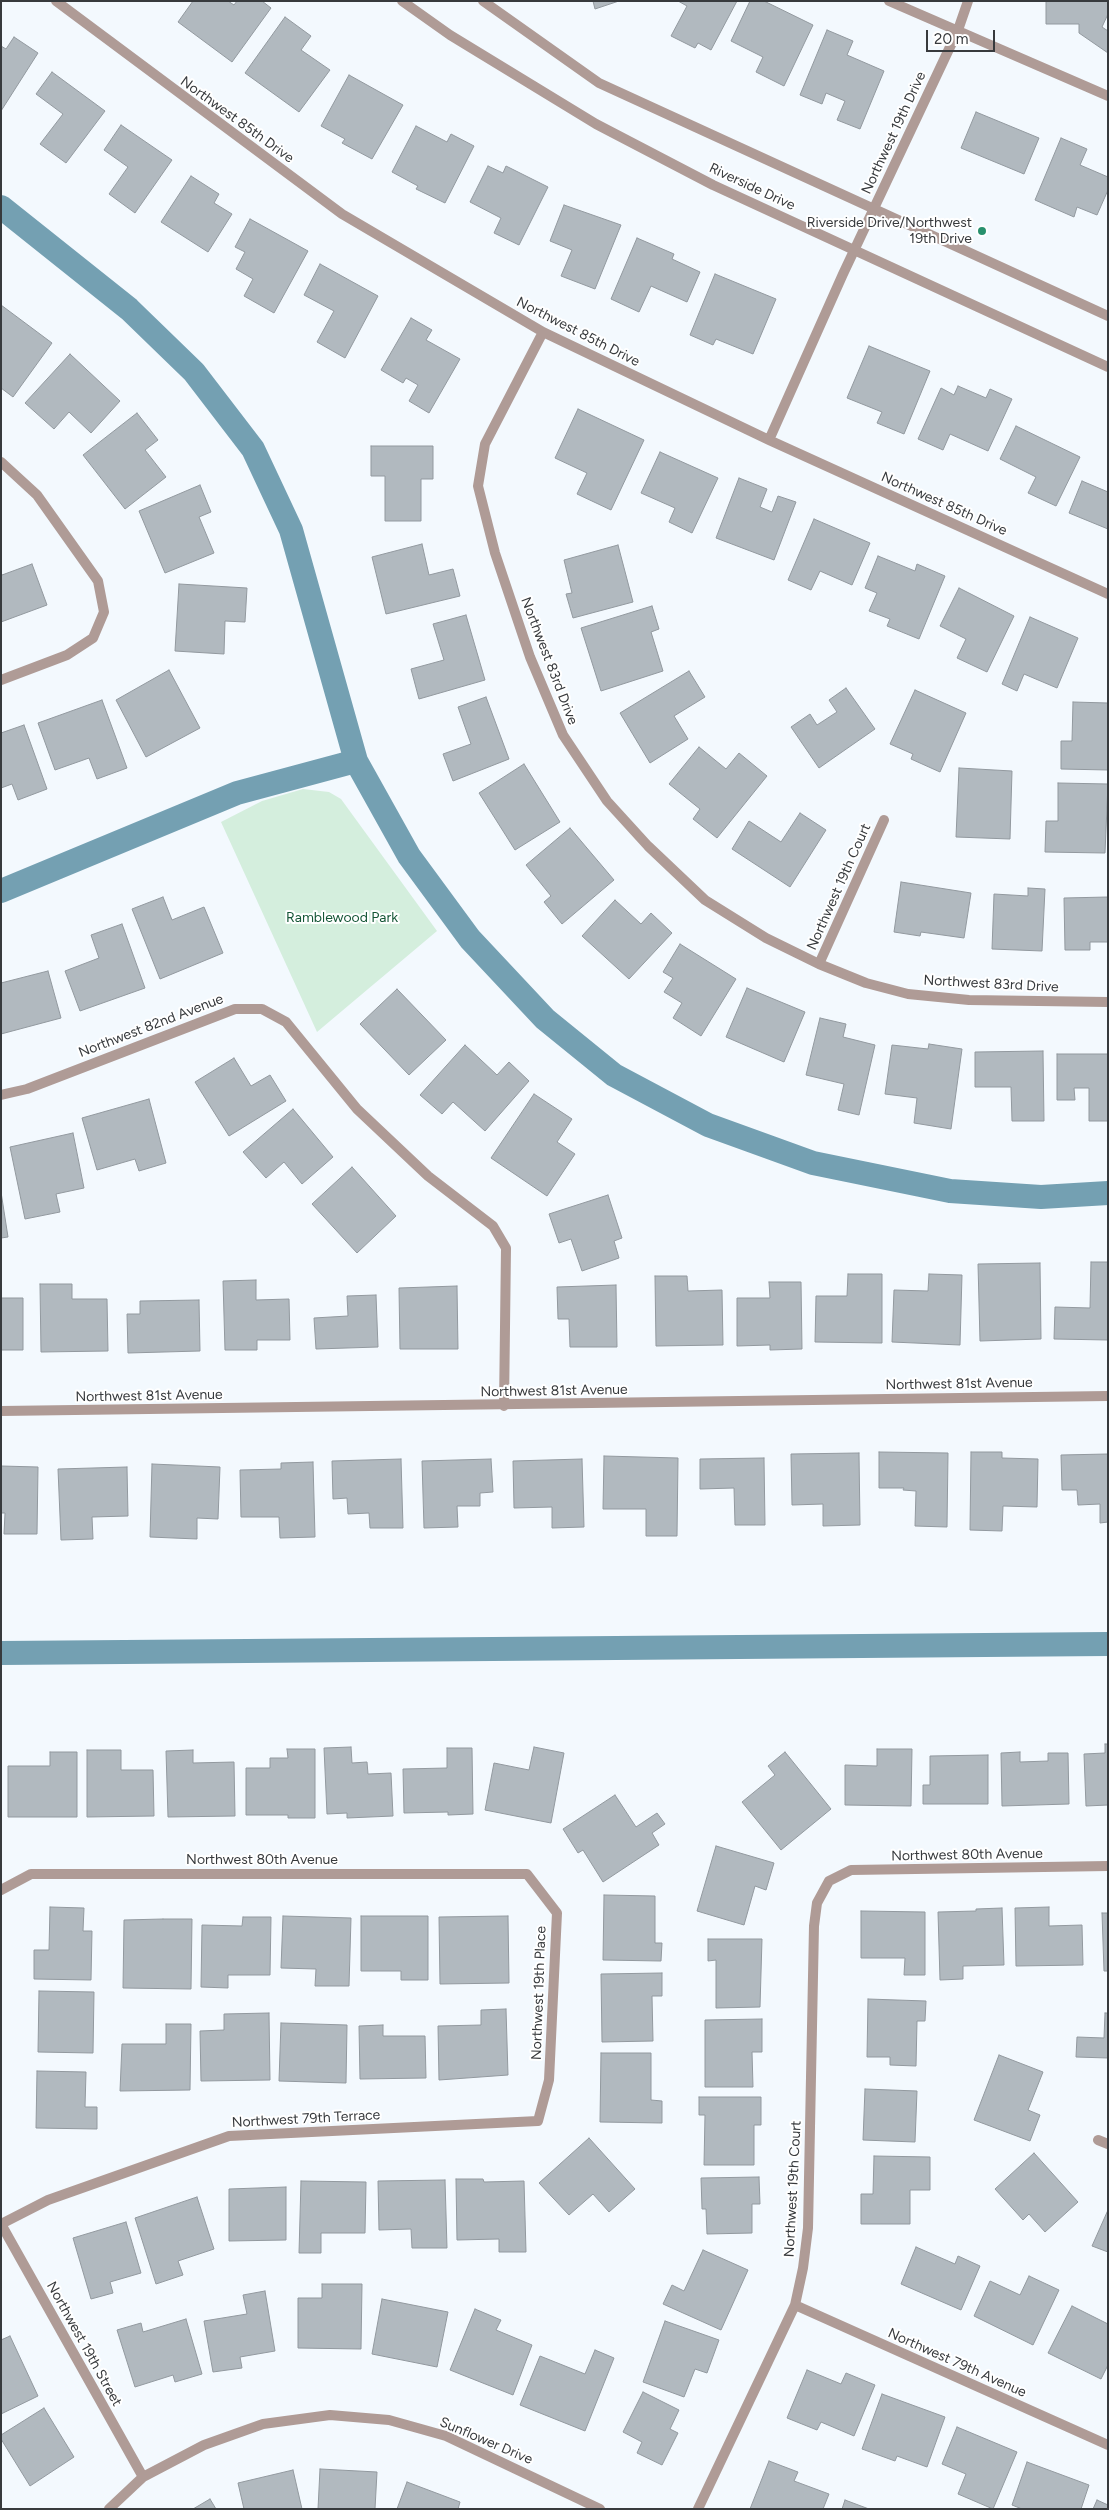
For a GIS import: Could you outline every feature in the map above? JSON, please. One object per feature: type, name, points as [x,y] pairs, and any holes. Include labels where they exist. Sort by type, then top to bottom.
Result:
[{"type":"street","name":"Northwest 85th Drive","points":[[56,1],[342,214],[543,332],[769,440],[1108,594]]},
{"type":"street","name":"Riverside Drive","points":[[402,1],[450,35],[596,124],[713,185],[856,249],[1108,367]]},
{"type":"street","points":[[483,1],[599,83],[1108,316]]},
{"type":"street","points":[[889,1],[1108,96]]},
{"type":"street","name":"Northwest 19th Drive","points":[[769,440],[843,274],[958,30],[968,1]]},
{"type":"street","name":"Northwest 83rd Drive","points":[[543,332],[485,444],[478,486],[495,553],[530,657],[563,735],[607,801],[648,846],[705,900],[766,938],[819,964],[866,983],[908,994],[969,1000],[1108,1002]]},
{"type":"street","points":[[1,462],[37,495],[98,581],[104,612],[93,638],[67,655],[1,680]]},
{"type":"street","name":"Northwest 19th Court","points":[[819,964],[884,820]]},
{"type":"street","name":"Northwest 82nd Avenue","points":[[1,1095],[26,1089],[235,1009],[262,1009],[286,1022],[356,1109],[428,1176],[493,1226],[506,1248],[504,1406]]},
{"type":"street","name":"Northwest 81st Avenue","points":[[1,1411],[504,1406],[1108,1396]]},
{"type":"street","name":"Northwest 80th Avenue","points":[[829,1881],[851,1870],[1108,1866]]},
{"type":"street","name":"Northwest 80th Avenue","points":[[1,1890],[31,1874],[527,1874]]},
{"type":"street","name":"Northwest 19th Place","points":[[527,1874],[557,1913],[549,2080],[538,2121]]},
{"type":"street","name":"Northwest 19th Court","points":[[698,2509],[795,2305],[803,2268],[808,2228],[814,1926],[817,1903],[829,1881]]},
{"type":"street","name":"Northwest 79th Terrace","points":[[1,2224],[48,2200],[228,2136],[538,2121]]},
{"type":"street","name":"Northwest 19th Street","points":[[1,2224],[143,2477]]},
{"type":"street","name":"Northwest 79th Avenue","points":[[795,2305],[1108,2445]]},
{"type":"street","name":"Sunflower Drive","points":[[109,2509],[143,2477],[204,2445],[263,2424],[330,2415],[390,2420],[446,2436],[600,2509]]},
{"type":"green space","name":"Ramblewood Park","points":[[303,789],[329,792],[341,799],[437,931],[317,1032],[221,822],[262,801]]},
{"type":"building","points":[[193,1],[228,1],[234,5],[237,1],[262,1],[271,8],[232,62],[178,22]]},
{"type":"building","points":[[593,1],[619,1],[595,9]]},
{"type":"building","points":[[678,1],[737,1],[711,50],[698,43],[695,48],[671,36],[687,6]]},
{"type":"building","points":[[750,1],[764,1],[813,25],[784,86],[756,72],[763,57],[731,41]]},
{"type":"building","points":[[1046,1],[1108,1],[1108,14],[1102,27],[1108,31],[1108,53],[1079,33],[1079,24],[1046,24]]},
{"type":"building","points":[[285,17],[311,36],[301,50],[330,70],[299,112],[245,73]]},
{"type":"building","points":[[827,30],[853,41],[847,55],[884,71],[860,129],[837,120],[845,101],[826,93],[822,104],[800,95]]},
{"type":"building","points":[[14,37],[38,53],[1,111],[1,46],[6,49]]},
{"type":"building","points":[[52,72],[105,111],[66,163],[40,144],[63,114],[36,94]]},
{"type":"building","points":[[349,75],[403,105],[372,159],[342,143],[345,139],[321,126]]},
{"type":"building","points":[[976,112],[1039,138],[1024,174],[961,148]]},
{"type":"building","points":[[121,125],[172,160],[135,213],[109,194],[128,167],[104,150]]},
{"type":"building","points":[[416,126],[447,142],[451,134],[474,146],[445,203],[416,189],[418,186],[392,172]]},
{"type":"building","points":[[1061,138],[1087,149],[1080,165],[1108,177],[1108,190],[1097,215],[1077,207],[1074,217],[1035,200]]},
{"type":"building","points":[[488,166],[503,173],[506,166],[548,187],[519,245],[494,233],[501,218],[470,202]]},
{"type":"building","points":[[191,176],[219,194],[214,203],[232,214],[208,252],[161,222]]},
{"type":"building","points":[[564,205],[621,225],[595,289],[561,276],[572,250],[550,241]]},
{"type":"building","points":[[250,219],[308,251],[274,313],[244,296],[253,279],[236,269],[245,252],[235,247]]},
{"type":"building","points":[[637,238],[674,254],[672,259],[700,272],[687,302],[651,286],[639,312],[611,299]]},
{"type":"building","points":[[320,264],[378,296],[345,358],[317,342],[334,311],[304,295]]},
{"type":"building","points":[[715,274],[776,299],[753,354],[716,339],[713,345],[690,335]]},
{"type":"building","points":[[1,305],[52,343],[13,397],[1,388]]},
{"type":"building","points":[[411,318],[432,330],[426,340],[460,359],[429,413],[409,401],[418,385],[406,378],[403,383],[381,370]]},
{"type":"building","points":[[869,346],[930,371],[904,434],[877,423],[882,412],[847,398]]},
{"type":"building","points":[[70,354],[120,401],[91,433],[69,412],[54,429],[25,403]]},
{"type":"building","points":[[958,386],[986,398],[990,389],[1012,399],[988,451],[950,434],[943,450],[918,439],[941,388],[954,395]]},
{"type":"building","points":[[578,409],[644,440],[611,510],[577,494],[587,473],[555,458]]},
{"type":"building","points":[[137,413],[158,440],[145,450],[166,477],[125,509],[83,455]]},
{"type":"building","points":[[1016,426],[1080,457],[1056,506],[1028,493],[1036,477],[1000,459]]},
{"type":"building","points":[[371,446],[433,446],[433,479],[421,479],[421,521],[385,521],[385,476],[371,476]]},
{"type":"building","points":[[660,452],[718,478],[692,533],[669,522],[675,508],[641,493]]},
{"type":"building","points":[[739,478],[767,489],[760,507],[772,512],[778,496],[796,502],[774,560],[716,538]]},
{"type":"building","points":[[1082,481],[1108,492],[1108,529],[1069,513]]},
{"type":"building","points":[[200,485],[211,512],[199,517],[214,553],[165,573],[139,511]]},
{"type":"building","points":[[814,519],[870,543],[852,585],[820,571],[811,590],[788,580]]},
{"type":"building","points":[[422,544],[429,575],[453,569],[460,596],[386,614],[372,557]]},
{"type":"building","points":[[618,545],[633,602],[573,618],[566,594],[572,593],[564,560]]},
{"type":"building","points":[[878,556],[915,571],[917,564],[945,576],[919,639],[887,626],[890,619],[869,611],[877,593],[865,588]]},
{"type":"building","points":[[32,564],[47,605],[1,622],[1,573],[2,575]]},
{"type":"building","points":[[179,584],[247,588],[245,622],[225,621],[224,654],[175,651]]},
{"type":"building","points":[[959,588],[1014,616],[987,672],[957,658],[966,639],[940,626]]},
{"type":"building","points":[[652,606],[659,629],[651,632],[663,671],[601,691],[581,628]]},
{"type":"building","points":[[466,615],[485,680],[419,699],[411,669],[444,660],[433,624]]},
{"type":"building","points":[[1030,617],[1078,638],[1057,688],[1024,674],[1017,691],[1002,684]]},
{"type":"building","points":[[169,670],[200,728],[146,757],[116,700]]},
{"type":"building","points":[[689,671],[705,697],[674,716],[688,739],[650,763],[620,713]]},
{"type":"building","points":[[846,688],[875,729],[819,768],[791,727],[810,714],[817,725],[837,712],[829,700]]},
{"type":"building","points":[[915,690],[966,713],[940,772],[911,759],[913,754],[890,744]]},
{"type":"building","points":[[486,697],[509,759],[453,781],[443,754],[471,744],[458,707]]},
{"type":"building","points":[[102,700],[127,768],[97,779],[89,758],[55,770],[38,723]]},
{"type":"building","points":[[1073,702],[1108,703],[1108,770],[1061,769],[1061,741],[1072,741]]},
{"type":"building","points":[[24,725],[47,789],[18,800],[12,784],[1,788],[1,733]]},
{"type":"building","points":[[699,747],[726,769],[739,753],[767,776],[717,838],[693,819],[700,809],[669,784]]},
{"type":"building","points":[[524,764],[560,822],[515,850],[479,793]]},
{"type":"building","points":[[959,768],[1012,771],[1010,839],[956,837]]},
{"type":"building","points":[[1058,783],[1108,784],[1105,853],[1045,852],[1046,821],[1058,821]]},
{"type":"building","points":[[800,813],[826,830],[790,887],[732,849],[749,821],[781,842]]},
{"type":"building","points":[[570,828],[614,880],[562,924],[544,902],[551,896],[526,865]]},
{"type":"building","points":[[901,882],[971,893],[964,938],[921,932],[920,936],[894,932]]},
{"type":"building","points":[[1028,888],[1045,889],[1042,951],[992,949],[994,894],[1028,896]]},
{"type":"building","points":[[163,897],[172,920],[204,907],[223,953],[160,979],[132,909]]},
{"type":"building","points":[[1108,897],[1108,942],[1090,942],[1090,950],[1065,950],[1064,898]]},
{"type":"building","points":[[615,900],[641,924],[651,913],[672,933],[629,979],[582,936]]},
{"type":"building","points":[[122,924],[145,988],[80,1011],[65,971],[99,958],[91,935]]},
{"type":"building","points":[[680,944],[736,979],[701,1036],[673,1018],[682,1003],[664,992],[673,978],[663,972]]},
{"type":"building","points":[[48,971],[61,1018],[1,1034],[1,983]]},
{"type":"building","points":[[747,988],[805,1012],[784,1062],[726,1037]]},
{"type":"building","points":[[397,989],[446,1040],[409,1075],[360,1024]]},
{"type":"building","points":[[820,1018],[846,1024],[843,1037],[875,1045],[859,1115],[838,1110],[844,1084],[806,1075]]},
{"type":"building","points":[[929,1044],[962,1049],[951,1129],[914,1123],[917,1098],[885,1094],[892,1045],[928,1049]]},
{"type":"building","points":[[465,1045],[497,1075],[509,1062],[529,1081],[485,1131],[453,1102],[442,1114],[420,1095]]},
{"type":"building","points":[[1043,1051],[1044,1121],[1012,1121],[1011,1087],[975,1087],[975,1052]]},
{"type":"building","points":[[1057,1054],[1108,1054],[1108,1121],[1089,1121],[1089,1088],[1074,1088],[1075,1100],[1057,1100]]},
{"type":"building","points":[[234,1058],[251,1086],[270,1075],[286,1101],[229,1136],[195,1082]]},
{"type":"building","points":[[534,1094],[572,1119],[557,1142],[575,1154],[547,1196],[491,1158]]},
{"type":"building","points":[[149,1099],[166,1163],[139,1171],[135,1159],[97,1170],[82,1118]]},
{"type":"building","points":[[293,1109],[333,1157],[302,1184],[284,1162],[266,1178],[243,1152]]},
{"type":"building","points":[[73,1133],[84,1188],[56,1194],[60,1212],[25,1219],[10,1147]]},
{"type":"building","points":[[352,1167],[396,1216],[357,1253],[312,1204]]},
{"type":"building","points":[[1,1192],[8,1237],[1,1238]]},
{"type":"building","points":[[608,1195],[622,1238],[614,1241],[619,1258],[582,1271],[571,1239],[559,1243],[549,1214]]},
{"type":"building","points":[[1091,1262],[1108,1262],[1108,1340],[1054,1339],[1055,1307],[1090,1308]]},
{"type":"building","points":[[1040,1263],[1041,1339],[980,1341],[978,1264]]},
{"type":"building","points":[[848,1274],[882,1274],[882,1343],[815,1342],[816,1296],[847,1296]]},
{"type":"building","points":[[929,1274],[962,1275],[960,1345],[892,1342],[894,1290],[928,1291]]},
{"type":"building","points":[[655,1276],[687,1276],[688,1291],[722,1290],[723,1345],[656,1346]]},
{"type":"building","points":[[256,1280],[256,1300],[289,1299],[290,1340],[257,1340],[257,1350],[225,1350],[223,1281]]},
{"type":"building","points":[[769,1282],[801,1282],[802,1349],[770,1350],[770,1345],[737,1346],[737,1298],[770,1298]]},
{"type":"building","points":[[40,1284],[72,1284],[72,1299],[107,1299],[108,1351],[41,1352]]},
{"type":"building","points":[[616,1285],[617,1347],[570,1347],[569,1319],[558,1319],[557,1287]]},
{"type":"building","points":[[457,1286],[458,1349],[400,1349],[399,1288]]},
{"type":"building","points":[[376,1295],[378,1347],[316,1349],[314,1318],[348,1316],[347,1296]]},
{"type":"building","points":[[1,1298],[23,1298],[23,1350],[1,1350]]},
{"type":"building","points":[[199,1300],[200,1351],[128,1353],[127,1314],[140,1314],[140,1301]]},
{"type":"building","points":[[879,1452],[948,1453],[947,1527],[915,1526],[916,1491],[903,1490],[904,1488],[879,1488]]},
{"type":"building","points":[[971,1452],[1002,1452],[1002,1458],[1038,1459],[1037,1507],[1003,1506],[1002,1531],[970,1530]]},
{"type":"building","points":[[859,1453],[860,1525],[823,1526],[823,1504],[792,1505],[791,1454]]},
{"type":"building","points":[[1108,1454],[1108,1522],[1100,1523],[1100,1504],[1078,1505],[1077,1490],[1062,1490],[1061,1455]]},
{"type":"building","points":[[604,1456],[678,1458],[677,1536],[646,1536],[646,1509],[603,1509]]},
{"type":"building","points":[[764,1458],[765,1525],[735,1525],[734,1488],[700,1489],[700,1459]]},
{"type":"building","points":[[401,1459],[403,1528],[370,1528],[369,1513],[348,1514],[347,1498],[333,1499],[332,1461]]},
{"type":"building","points":[[491,1459],[493,1492],[480,1493],[480,1506],[457,1506],[458,1527],[424,1528],[422,1461]]},
{"type":"building","points":[[582,1459],[584,1527],[552,1528],[552,1507],[514,1508],[513,1461]]},
{"type":"building","points":[[313,1462],[315,1537],[280,1538],[279,1517],[241,1517],[240,1470],[281,1469],[281,1463]]},
{"type":"building","points":[[152,1464],[220,1467],[218,1519],[197,1518],[197,1539],[150,1537]]},
{"type":"building","points":[[1,1466],[38,1467],[37,1534],[4,1534],[5,1513],[1,1513]]},
{"type":"building","points":[[127,1467],[128,1516],[92,1517],[93,1539],[61,1540],[58,1469]]},
{"type":"building","points":[[1105,1744],[1108,1744],[1108,1805],[1086,1806],[1084,1754],[1105,1753]]},
{"type":"building","points":[[351,1747],[352,1763],[367,1762],[368,1774],[391,1773],[393,1816],[347,1818],[347,1813],[327,1814],[324,1748]]},
{"type":"building","points":[[534,1747],[564,1753],[551,1823],[485,1810],[494,1763],[529,1770]]},
{"type":"building","points":[[447,1748],[472,1748],[473,1814],[448,1815],[448,1812],[404,1813],[403,1769],[447,1768]]},
{"type":"building","points":[[287,1749],[315,1749],[315,1818],[288,1818],[288,1815],[246,1815],[246,1768],[270,1768],[270,1758],[288,1758]]},
{"type":"building","points":[[877,1749],[912,1749],[911,1806],[845,1805],[845,1765],[877,1766]]},
{"type":"building","points":[[87,1750],[121,1750],[121,1770],[153,1770],[154,1816],[87,1817]]},
{"type":"building","points":[[193,1750],[193,1763],[234,1762],[235,1816],[168,1817],[166,1751]]},
{"type":"building","points":[[50,1752],[77,1752],[77,1817],[8,1817],[8,1766],[50,1766]]},
{"type":"building","points":[[785,1752],[831,1809],[781,1850],[742,1802],[775,1775],[768,1766]]},
{"type":"building","points":[[1020,1752],[1020,1762],[1048,1761],[1048,1753],[1068,1753],[1069,1804],[1002,1806],[1001,1753]]},
{"type":"building","points":[[988,1755],[988,1804],[923,1804],[923,1785],[930,1785],[930,1756]]},
{"type":"building","points":[[615,1795],[636,1827],[657,1813],[665,1824],[652,1833],[659,1845],[603,1882],[583,1850],[578,1853],[563,1829]]},
{"type":"building","points":[[716,1846],[774,1863],[766,1890],[755,1886],[744,1925],[697,1911]]},
{"type":"building","points":[[604,1895],[655,1896],[655,1943],[662,1943],[661,1961],[603,1960]]},
{"type":"building","points":[[50,1907],[84,1908],[83,1931],[92,1931],[91,1980],[34,1979],[34,1950],[49,1950]]},
{"type":"building","points":[[1049,1907],[1049,1926],[1082,1925],[1083,1965],[1016,1966],[1015,1908]]},
{"type":"building","points":[[1002,1908],[1004,1965],[963,1966],[963,1979],[940,1980],[938,1912]]},
{"type":"building","points":[[861,1911],[925,1912],[925,1975],[904,1975],[905,1958],[861,1958]]},
{"type":"building","points":[[1102,1913],[1108,1913],[1108,1971],[1104,1971]]},
{"type":"building","points":[[283,1916],[351,1918],[349,1986],[315,1986],[316,1969],[281,1968]]},
{"type":"building","points":[[361,1916],[428,1916],[428,1980],[401,1980],[401,1971],[361,1971]]},
{"type":"building","points":[[508,1916],[509,1983],[440,1984],[439,1917]]},
{"type":"building","points":[[243,1917],[271,1917],[270,1975],[228,1975],[228,1988],[201,1987],[202,1925],[242,1926]]},
{"type":"building","points":[[192,1919],[191,1989],[123,1988],[124,1920]]},
{"type":"building","points":[[708,1939],[762,1939],[760,2007],[716,2008],[716,1960],[708,1961]]},
{"type":"building","points":[[662,1973],[662,1996],[652,1996],[653,2041],[602,2042],[601,1974]]},
{"type":"building","points":[[39,1991],[94,1992],[93,2053],[38,2052]]},
{"type":"building","points":[[868,1999],[926,2001],[925,2021],[917,2021],[916,2066],[890,2065],[890,2057],[867,2057]]},
{"type":"building","points":[[506,2009],[508,2075],[439,2080],[438,2026],[481,2025],[481,2010]]},
{"type":"building","points":[[269,2013],[270,2080],[201,2081],[200,2031],[224,2030],[224,2014]]},
{"type":"building","points":[[1105,2013],[1108,2013],[1108,2058],[1076,2057],[1077,2037],[1104,2038]]},
{"type":"building","points":[[762,2019],[762,2052],[752,2052],[753,2087],[705,2087],[705,2020]]},
{"type":"building","points":[[281,2023],[347,2025],[346,2083],[279,2081]]},
{"type":"building","points":[[166,2024],[191,2024],[190,2090],[120,2091],[122,2044],[166,2044]]},
{"type":"building","points":[[383,2025],[383,2036],[425,2036],[426,2078],[360,2079],[359,2026]]},
{"type":"building","points":[[601,2053],[651,2053],[651,2100],[662,2101],[662,2123],[600,2122]]},
{"type":"building","points":[[999,2055],[1043,2072],[1028,2110],[1040,2115],[1030,2141],[974,2120]]},
{"type":"building","points":[[37,2071],[86,2072],[85,2107],[97,2107],[97,2129],[36,2128]]},
{"type":"building","points":[[865,2089],[917,2091],[915,2142],[863,2140]]},
{"type":"building","points":[[699,2097],[761,2097],[761,2125],[754,2125],[754,2165],[704,2165],[705,2115],[699,2115]]},
{"type":"building","points":[[589,2138],[635,2189],[609,2212],[593,2194],[569,2215],[539,2183]]},
{"type":"building","points":[[1034,2153],[1078,2202],[1045,2232],[1029,2214],[1023,2220],[995,2189]]},
{"type":"building","points":[[874,2156],[930,2157],[930,2190],[910,2190],[910,2224],[861,2224],[861,2194],[873,2194]]},
{"type":"building","points":[[759,2177],[760,2204],[752,2204],[752,2233],[707,2234],[706,2209],[702,2209],[701,2178]]},
{"type":"building","points":[[456,2179],[483,2179],[484,2182],[524,2181],[526,2252],[499,2252],[499,2239],[457,2240]]},
{"type":"building","points":[[445,2180],[447,2248],[412,2248],[411,2229],[379,2230],[378,2181]]},
{"type":"building","points":[[301,2181],[366,2182],[365,2233],[321,2233],[321,2253],[299,2253]]},
{"type":"building","points":[[286,2187],[286,2240],[229,2241],[229,2189]]},
{"type":"building","points":[[197,2197],[214,2249],[178,2261],[183,2275],[156,2284],[135,2218]]},
{"type":"building","points":[[1108,2210],[1108,2252],[1092,2246]]},
{"type":"building","points":[[126,2222],[141,2273],[110,2282],[113,2293],[91,2299],[73,2238]]},
{"type":"building","points":[[916,2247],[955,2264],[958,2256],[980,2266],[961,2310],[901,2284]]},
{"type":"building","points":[[703,2250],[748,2270],[721,2330],[663,2304],[672,2285],[684,2291]]},
{"type":"building","points":[[1029,2276],[1059,2290],[1033,2345],[974,2316],[990,2281],[1020,2295]]},
{"type":"building","points":[[322,2284],[362,2284],[361,2349],[298,2348],[298,2298],[322,2298]]},
{"type":"building","points":[[265,2291],[275,2351],[240,2357],[242,2368],[213,2372],[204,2321],[247,2314],[243,2295]]},
{"type":"building","points":[[382,2299],[448,2312],[437,2367],[372,2354]]},
{"type":"building","points":[[1072,2306],[1108,2324],[1108,2365],[1101,2379],[1048,2353]]},
{"type":"building","points":[[475,2309],[501,2320],[496,2330],[532,2345],[513,2395],[450,2370]]},
{"type":"building","points":[[186,2319],[202,2374],[175,2382],[173,2375],[135,2387],[117,2330],[141,2323],[143,2332]]},
{"type":"building","points":[[665,2321],[719,2340],[707,2373],[695,2369],[684,2397],[643,2382]]},
{"type":"building","points":[[10,2336],[38,2396],[1,2414],[1,2340]]},
{"type":"building","points":[[595,2350],[614,2358],[585,2431],[520,2405],[540,2356],[585,2374]]},
{"type":"building","points":[[807,2370],[841,2384],[846,2373],[875,2385],[854,2436],[821,2422],[817,2430],[787,2418]]},
{"type":"building","points":[[643,2392],[679,2410],[670,2429],[678,2433],[662,2465],[637,2453],[642,2442],[623,2432]]},
{"type":"building","points":[[882,2394],[945,2417],[927,2467],[897,2456],[895,2461],[862,2449]]},
{"type":"building","points":[[44,2408],[74,2457],[30,2486],[1,2439],[1,2435]]},
{"type":"building","points":[[957,2427],[1017,2452],[993,2509],[958,2494],[966,2474],[942,2464]]},
{"type":"building","points":[[769,2461],[798,2472],[794,2481],[829,2494],[823,2509],[750,2509]]},
{"type":"building","points":[[1027,2462],[1089,2485],[1081,2509],[1022,2509],[1012,2505]]},
{"type":"building","points":[[320,2469],[377,2472],[375,2509],[318,2509]]},
{"type":"building","points":[[293,2470],[302,2509],[244,2509],[238,2483]]},
{"type":"building","points":[[407,2482],[460,2502],[458,2509],[397,2509]]},
{"type":"building","points":[[210,2499],[216,2509],[193,2509]]},
{"type":"building","points":[[845,2500],[869,2509],[842,2509]]},
{"type":"building","points":[[1097,2500],[1108,2505],[1108,2509],[1093,2509]]},
{"type":"waterway","points":[[1,207],[129,309],[194,372],[253,449],[291,530],[356,761],[409,856],[470,939],[545,1019],[614,1075],[708,1125],[813,1163],[950,1191],[1041,1197],[1108,1193]]},
{"type":"waterway","points":[[1,891],[237,793],[356,761]]},
{"type":"waterway","points":[[1,1653],[1108,1644]]},
{"type":"place","name":"Riverside Drive/Northwest 19th Drive","points":[[982,231]]}]
